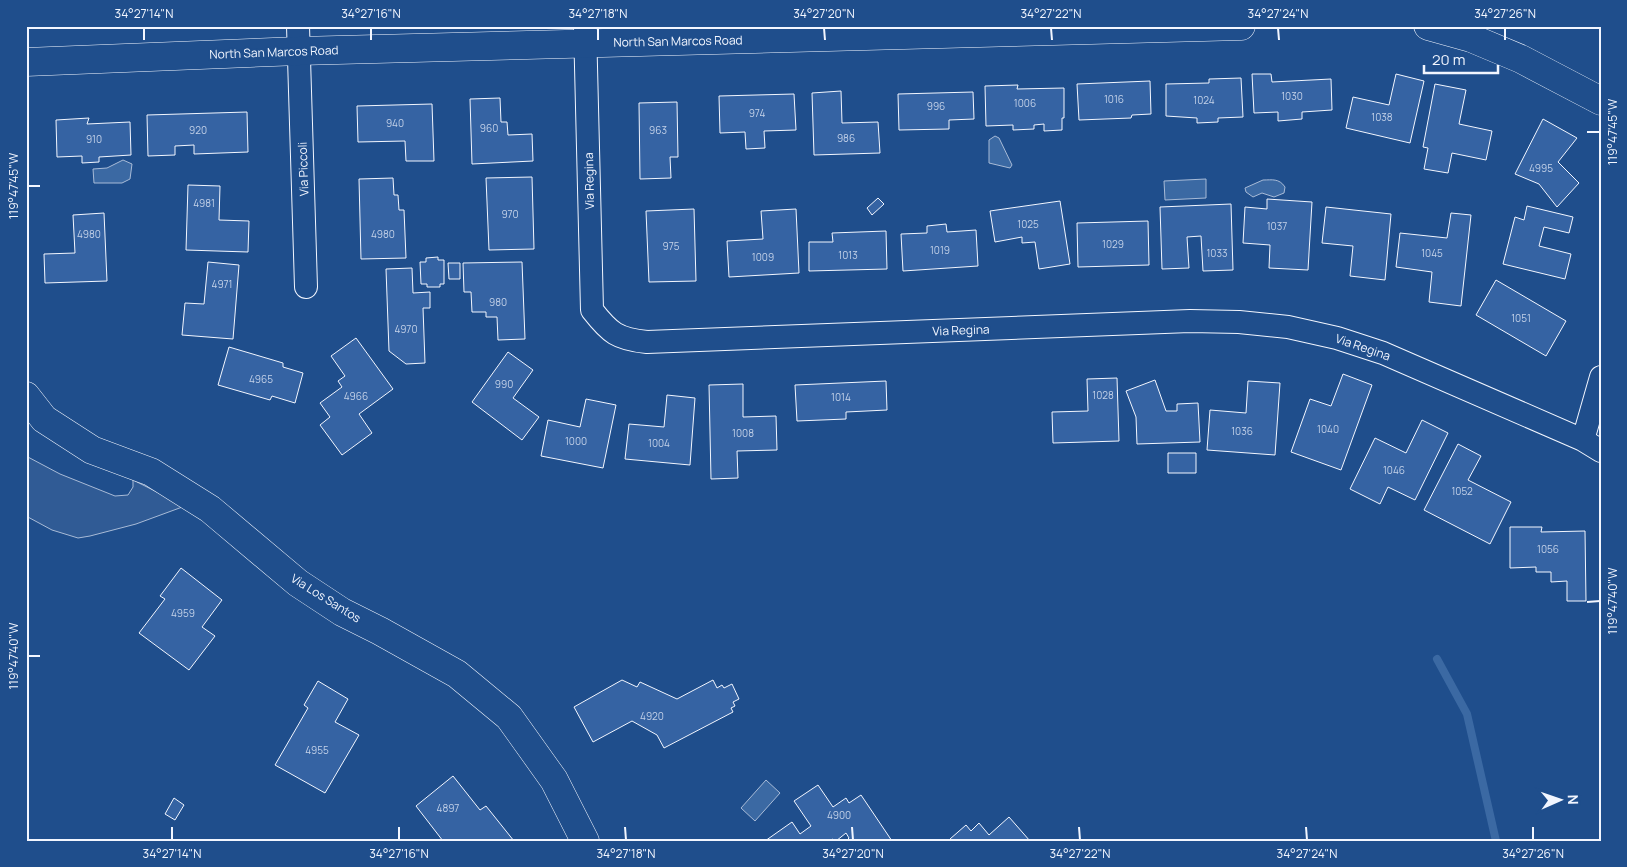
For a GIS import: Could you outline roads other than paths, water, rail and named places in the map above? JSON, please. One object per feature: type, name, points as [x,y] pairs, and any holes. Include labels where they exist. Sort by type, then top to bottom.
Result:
[{"type":"street","name":"North San Marcos Road","points":[[26,62],[298,39],[1241,26]]},
{"type":"street","points":[[1428,26],[1471,38],[1521,59],[1601,101]]},
{"type":"street","name":"Via Regina","points":[[585,35],[592,310],[607,329],[628,340],[646,342],[1190,321],[1239,322],[1288,327],[1336,338],[1383,353],[1592,445]]},
{"type":"street","name":"Via Piccoli","points":[[298,39],[306,287]]},
{"type":"street","points":[[1592,445],[1601,377]]},
{"type":"street","name":"Via Los Santos","points":[[26,396],[44,419],[92,450],[151,472],[210,509],[305,588],[342,612],[380,630],[457,674],[509,717],[554,780],[586,841]]},
{"type":"waterway","points":[[1437,659],[1467,714],[1496,841]]}]
